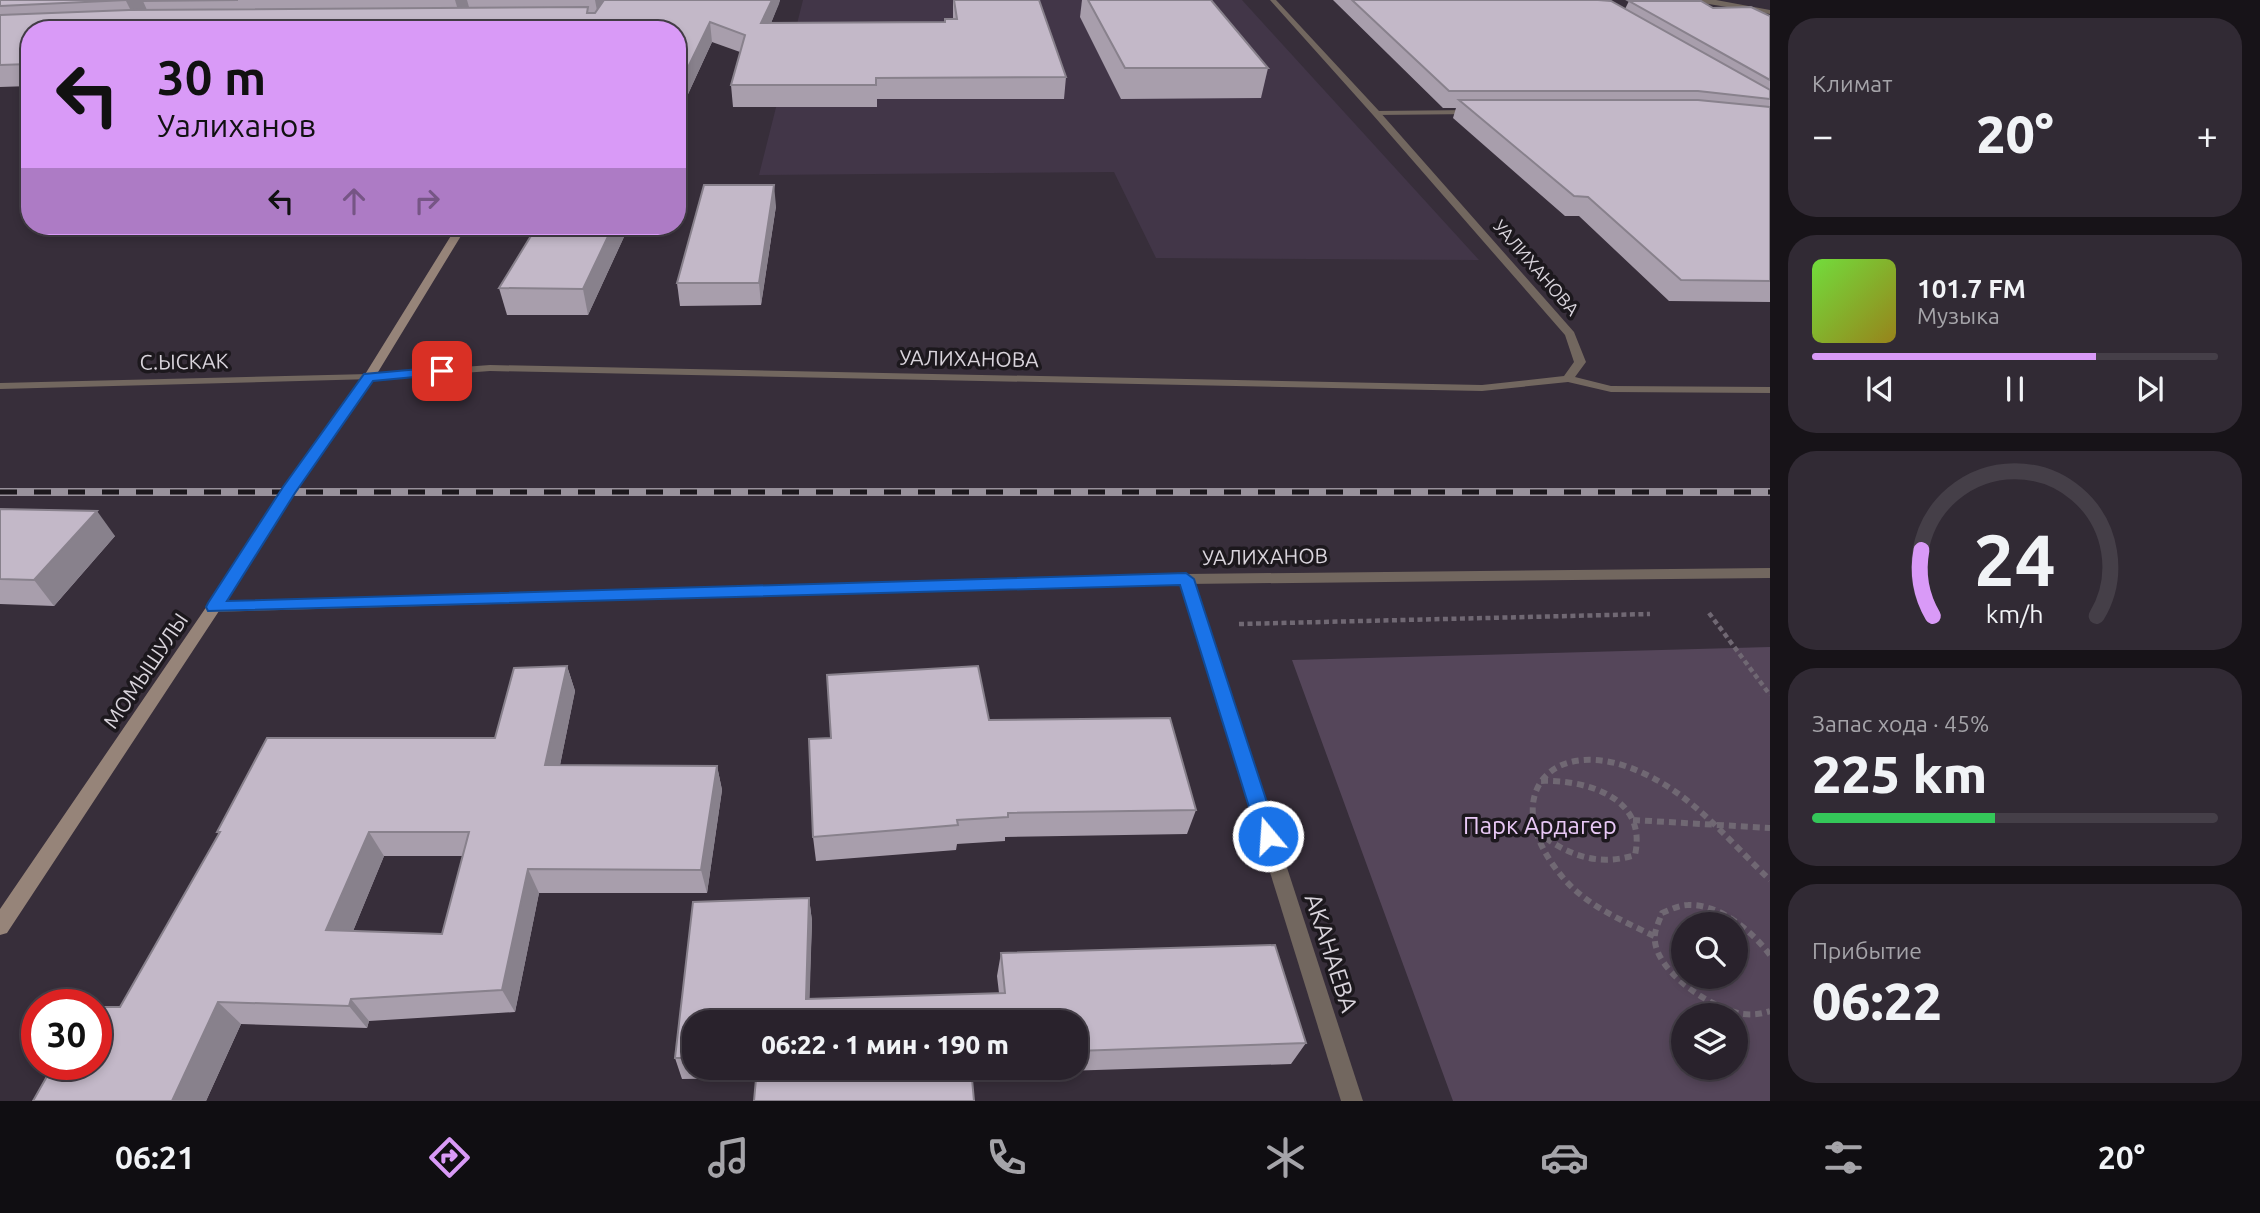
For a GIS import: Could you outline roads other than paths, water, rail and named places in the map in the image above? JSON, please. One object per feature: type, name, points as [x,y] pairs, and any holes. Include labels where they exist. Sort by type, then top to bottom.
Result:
[{"type":"main road","name":"МОМЫШУЛЫ","points":[[0,926],[289,491],[369,377],[457,235]]},
{"type":"street","name":"УАЛИХАНОВА","points":[[1273,0],[1377,113],[1570,334],[1580,362],[1569,379]]},
{"type":"street","points":[[1687,0],[1723,3]]},
{"type":"street","points":[[1707,0],[1770,12]]},
{"type":"street","points":[[1377,113],[1482,112]]},
{"type":"street","name":"УАЛИХАНОВА","points":[[369,377],[490,368],[1482,388],[1569,379],[1611,389],[1770,390]]},
{"type":"street","name":"С.ЫСКАК","points":[[0,386],[369,377]]},
{"type":"street","name":"УАЛИХАНОВ","points":[[214,607],[1186,579],[1770,573]]},
{"type":"street","name":"АКАНАЕВА","points":[[1186,579],[1352,1101]]},
{"type":"railway","points":[[0,492],[1770,492]]},
{"type":"park label","name":"Парк Ардагер","points":[[1540,826]]}]
